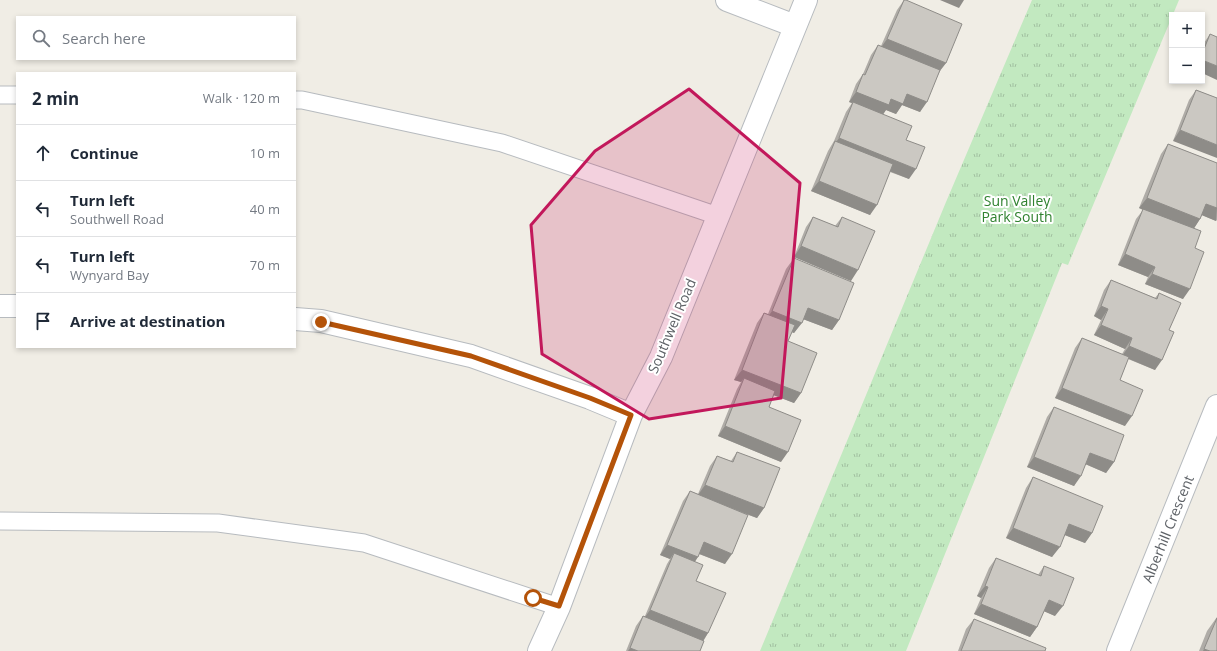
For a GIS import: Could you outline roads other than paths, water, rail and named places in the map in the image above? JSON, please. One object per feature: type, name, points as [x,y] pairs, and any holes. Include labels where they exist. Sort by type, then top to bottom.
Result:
[{"type":"street","points":[[727,0],[795,26]]},
{"type":"street","name":"Southwell Road","points":[[539,651],[559,606],[631,415],[661,357],[806,0]]},
{"type":"street","points":[[0,306],[16,306]]},
{"type":"street","points":[[296,318],[321,322],[471,356],[590,398],[631,415]]},
{"type":"street","name":"Alberhill Crescent","points":[[1118,651],[1217,406]]},
{"type":"lane","points":[[0,95],[16,95]]},
{"type":"lane","points":[[296,100],[302,100],[502,143],[718,216]]},
{"type":"lane","points":[[0,521],[218,523],[364,543],[559,606]]},
{"type":"park label","name":"Sun Valley Park South","points":[[1017,210]]}]
